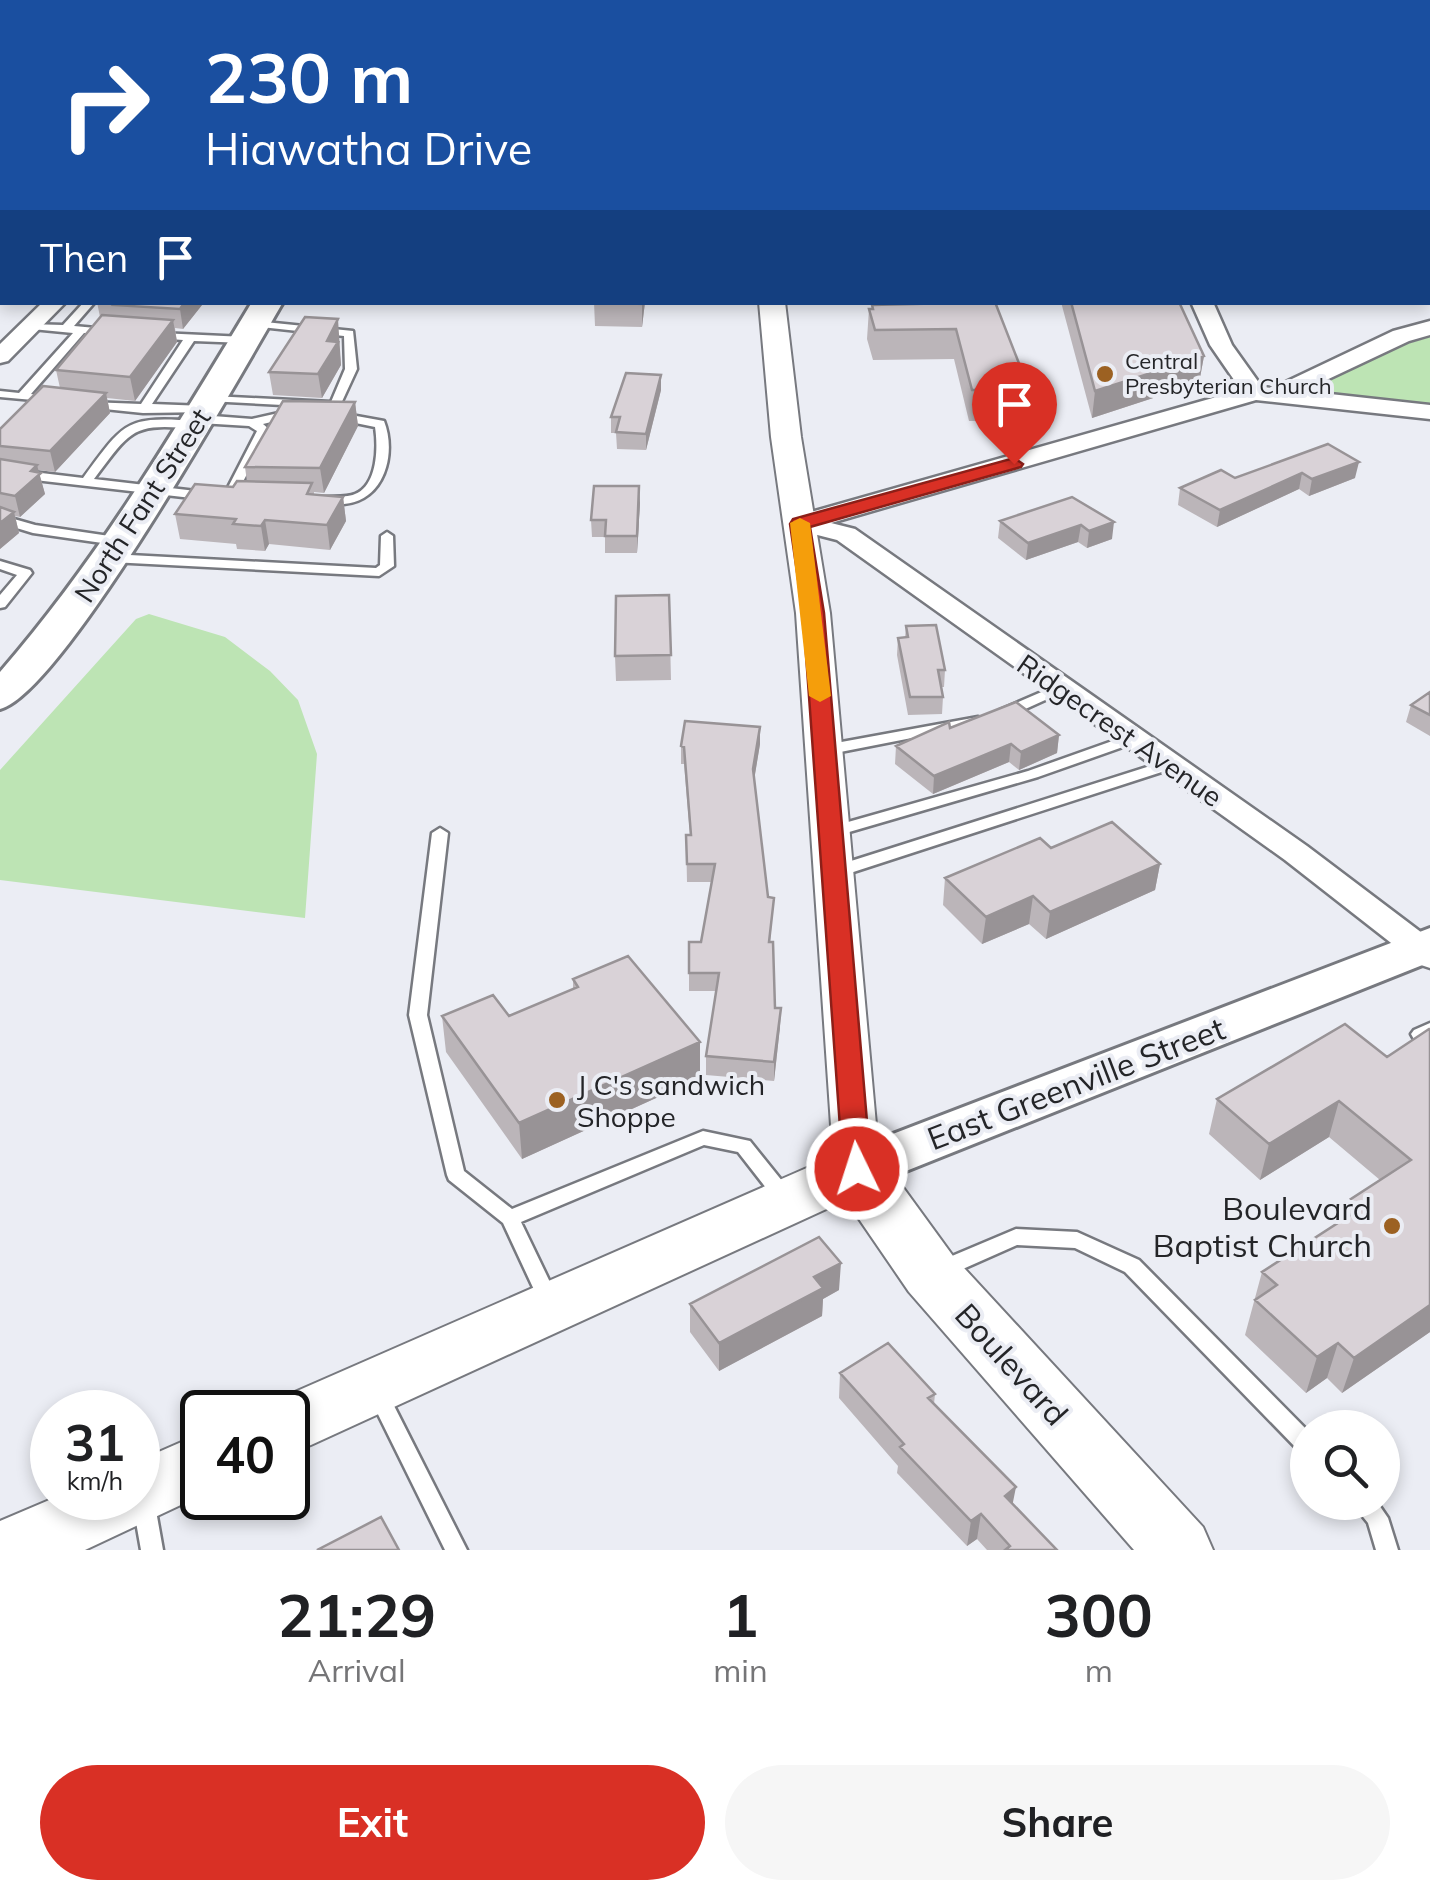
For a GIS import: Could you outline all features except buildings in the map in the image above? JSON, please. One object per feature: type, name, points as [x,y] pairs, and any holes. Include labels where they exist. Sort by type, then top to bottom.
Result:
[{"type":"main road","name":"North Fant Street","points":[[0,698],[117,550],[256,322]]},
{"type":"main road","name":"East Greenville Street","points":[[310,1415],[857,1169],[1427,950]]},
{"type":"main road","name":"Boulevard","points":[[857,1169],[932,1274],[1178,1550]]},
{"type":"main road","points":[[10,1550],[102,1520]]},
{"type":"street","points":[[0,356],[53,305]]},
{"type":"street","points":[[772,305],[813,613],[857,1169]]},
{"type":"street","points":[[1203,305],[1221,345],[1268,393],[1430,412]]},
{"type":"street","points":[[0,322],[32,326]]},
{"type":"street","points":[[800,524],[1268,393],[1402,336],[1430,328]]},
{"type":"street","name":"Ridgecrest Avenue","points":[[800,524],[846,534],[1427,950]]},
{"type":"lane","points":[[65,329],[87,305]]},
{"type":"lane","points":[[86,482],[129,426],[143,420],[203,413],[335,406],[350,368],[349,333],[256,322],[190,338],[150,335]]},
{"type":"lane","points":[[32,326],[130,334]]},
{"type":"lane","points":[[22,397],[82,330]]},
{"type":"lane","points":[[144,409],[190,338]]},
{"type":"lane","points":[[0,394],[62,402]]},
{"type":"lane","points":[[0,472],[236,497],[264,430],[252,423],[203,413],[79,404]]},
{"type":"lane","points":[[252,423],[289,414],[360,418],[380,424],[385,438],[369,492],[342,500],[307,499]]},
{"type":"lane","points":[[0,518],[117,550],[379,572],[387,566],[387,536]]},
{"type":"lane","points":[[0,565],[25,574],[0,604]]},
{"type":"lane","points":[[825,750],[984,720],[1060,688]]},
{"type":"lane","points":[[832,832],[1034,774],[1132,739]]},
{"type":"lane","points":[[835,872],[1169,765]]},
{"type":"lane","points":[[440,833],[418,1015],[456,1175],[510,1218],[552,1306]]},
{"type":"lane","points":[[1430,1029],[1420,1034],[1430,1052]]},
{"type":"lane","points":[[510,1218],[704,1138],[744,1146],[787,1200]]},
{"type":"lane","points":[[932,1274],[1016,1238],[1076,1240],[1132,1266],[1290,1428]]},
{"type":"lane","points":[[374,1386],[456,1550]]},
{"type":"lane","points":[[1378,1520],[1386,1550]]},
{"type":"green space","points":[[1430,337],[1430,409],[1321,394],[1312,385],[1393,348]]},
{"type":"green space","points":[[149,614],[225,637],[270,671],[298,700],[317,754],[305,918],[0,880],[0,770],[136,619]]},
{"type":"slow traffic","points":[[800,523],[820,696]]},
{"type":"place","name":"Central Presbyterian Church","points":[[1105,374]]},
{"type":"place","name":"J C's sandwich Shoppe","points":[[557,1100]]},
{"type":"place","name":"Boulevard Baptist Church","points":[[1392,1226]]},
{"type":"route","points":[[857,1169],[813,613],[800,524],[1014,464]]}]
